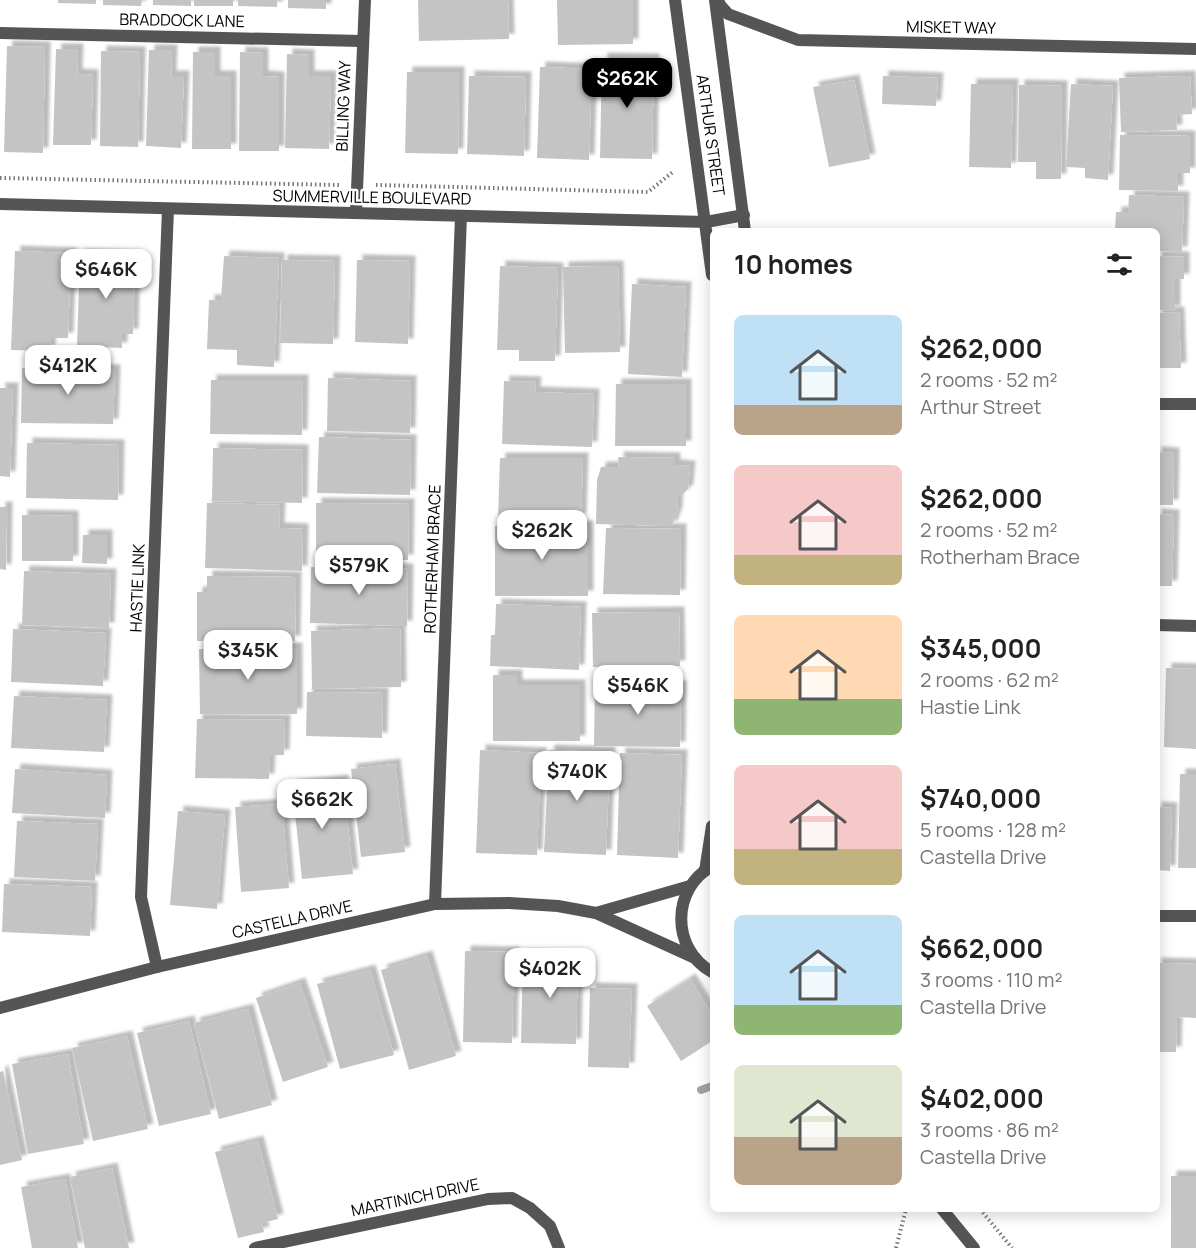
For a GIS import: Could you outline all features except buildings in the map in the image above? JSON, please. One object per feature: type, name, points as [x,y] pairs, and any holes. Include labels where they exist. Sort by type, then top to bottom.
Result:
[{"type":"street","name":"BILLING WAY","points":[[356,213],[365,0]]},
{"type":"street","name":"ARTHUR STREET","points":[[675,0],[710,257]]},
{"type":"street","name":"ARTHUR STREET","points":[[717,0],[746,228]]},
{"type":"street","name":"MISKET WAY","points":[[717,0],[728,14],[798,40],[1196,49]]},
{"type":"street","name":"BRADDOCK LANE","points":[[0,33],[362,40]]},
{"type":"street","name":"SUMMERVILLE BOULEVARD","points":[[0,204],[706,222],[744,215]]},
{"type":"street","name":"HASTIE LINK","points":[[157,967],[141,897],[168,209]]},
{"type":"street","name":"ROTHERHAM BRACE","points":[[435,904],[461,216]]},
{"type":"street","points":[[1160,404],[1196,404]]},
{"type":"street","points":[[1160,625],[1196,626]]},
{"type":"street","points":[[710,853],[709,868],[690,886],[682,904],[681,923],[685,942],[695,958],[710,971]]},
{"type":"street","name":"CASTELLA DRIVE","points":[[596,913],[690,886]]},
{"type":"street","name":"CASTELLA DRIVE","points":[[0,1008],[157,967],[435,904],[509,903],[558,906],[596,913],[695,958]]},
{"type":"street","points":[[1160,916],[1196,916]]},
{"type":"street","name":"MARTINICH DRIVE","points":[[255,1248],[488,1198],[512,1198],[531,1208],[550,1226],[559,1248]]},
{"type":"street","points":[[944,1212],[974,1248]]},
{"type":"path","points":[[896,1248],[905,1212]]},
{"type":"path","points":[[982,1212],[1012,1248]]},
{"type":"waterway","points":[[701,1090],[710,1087]]}]
